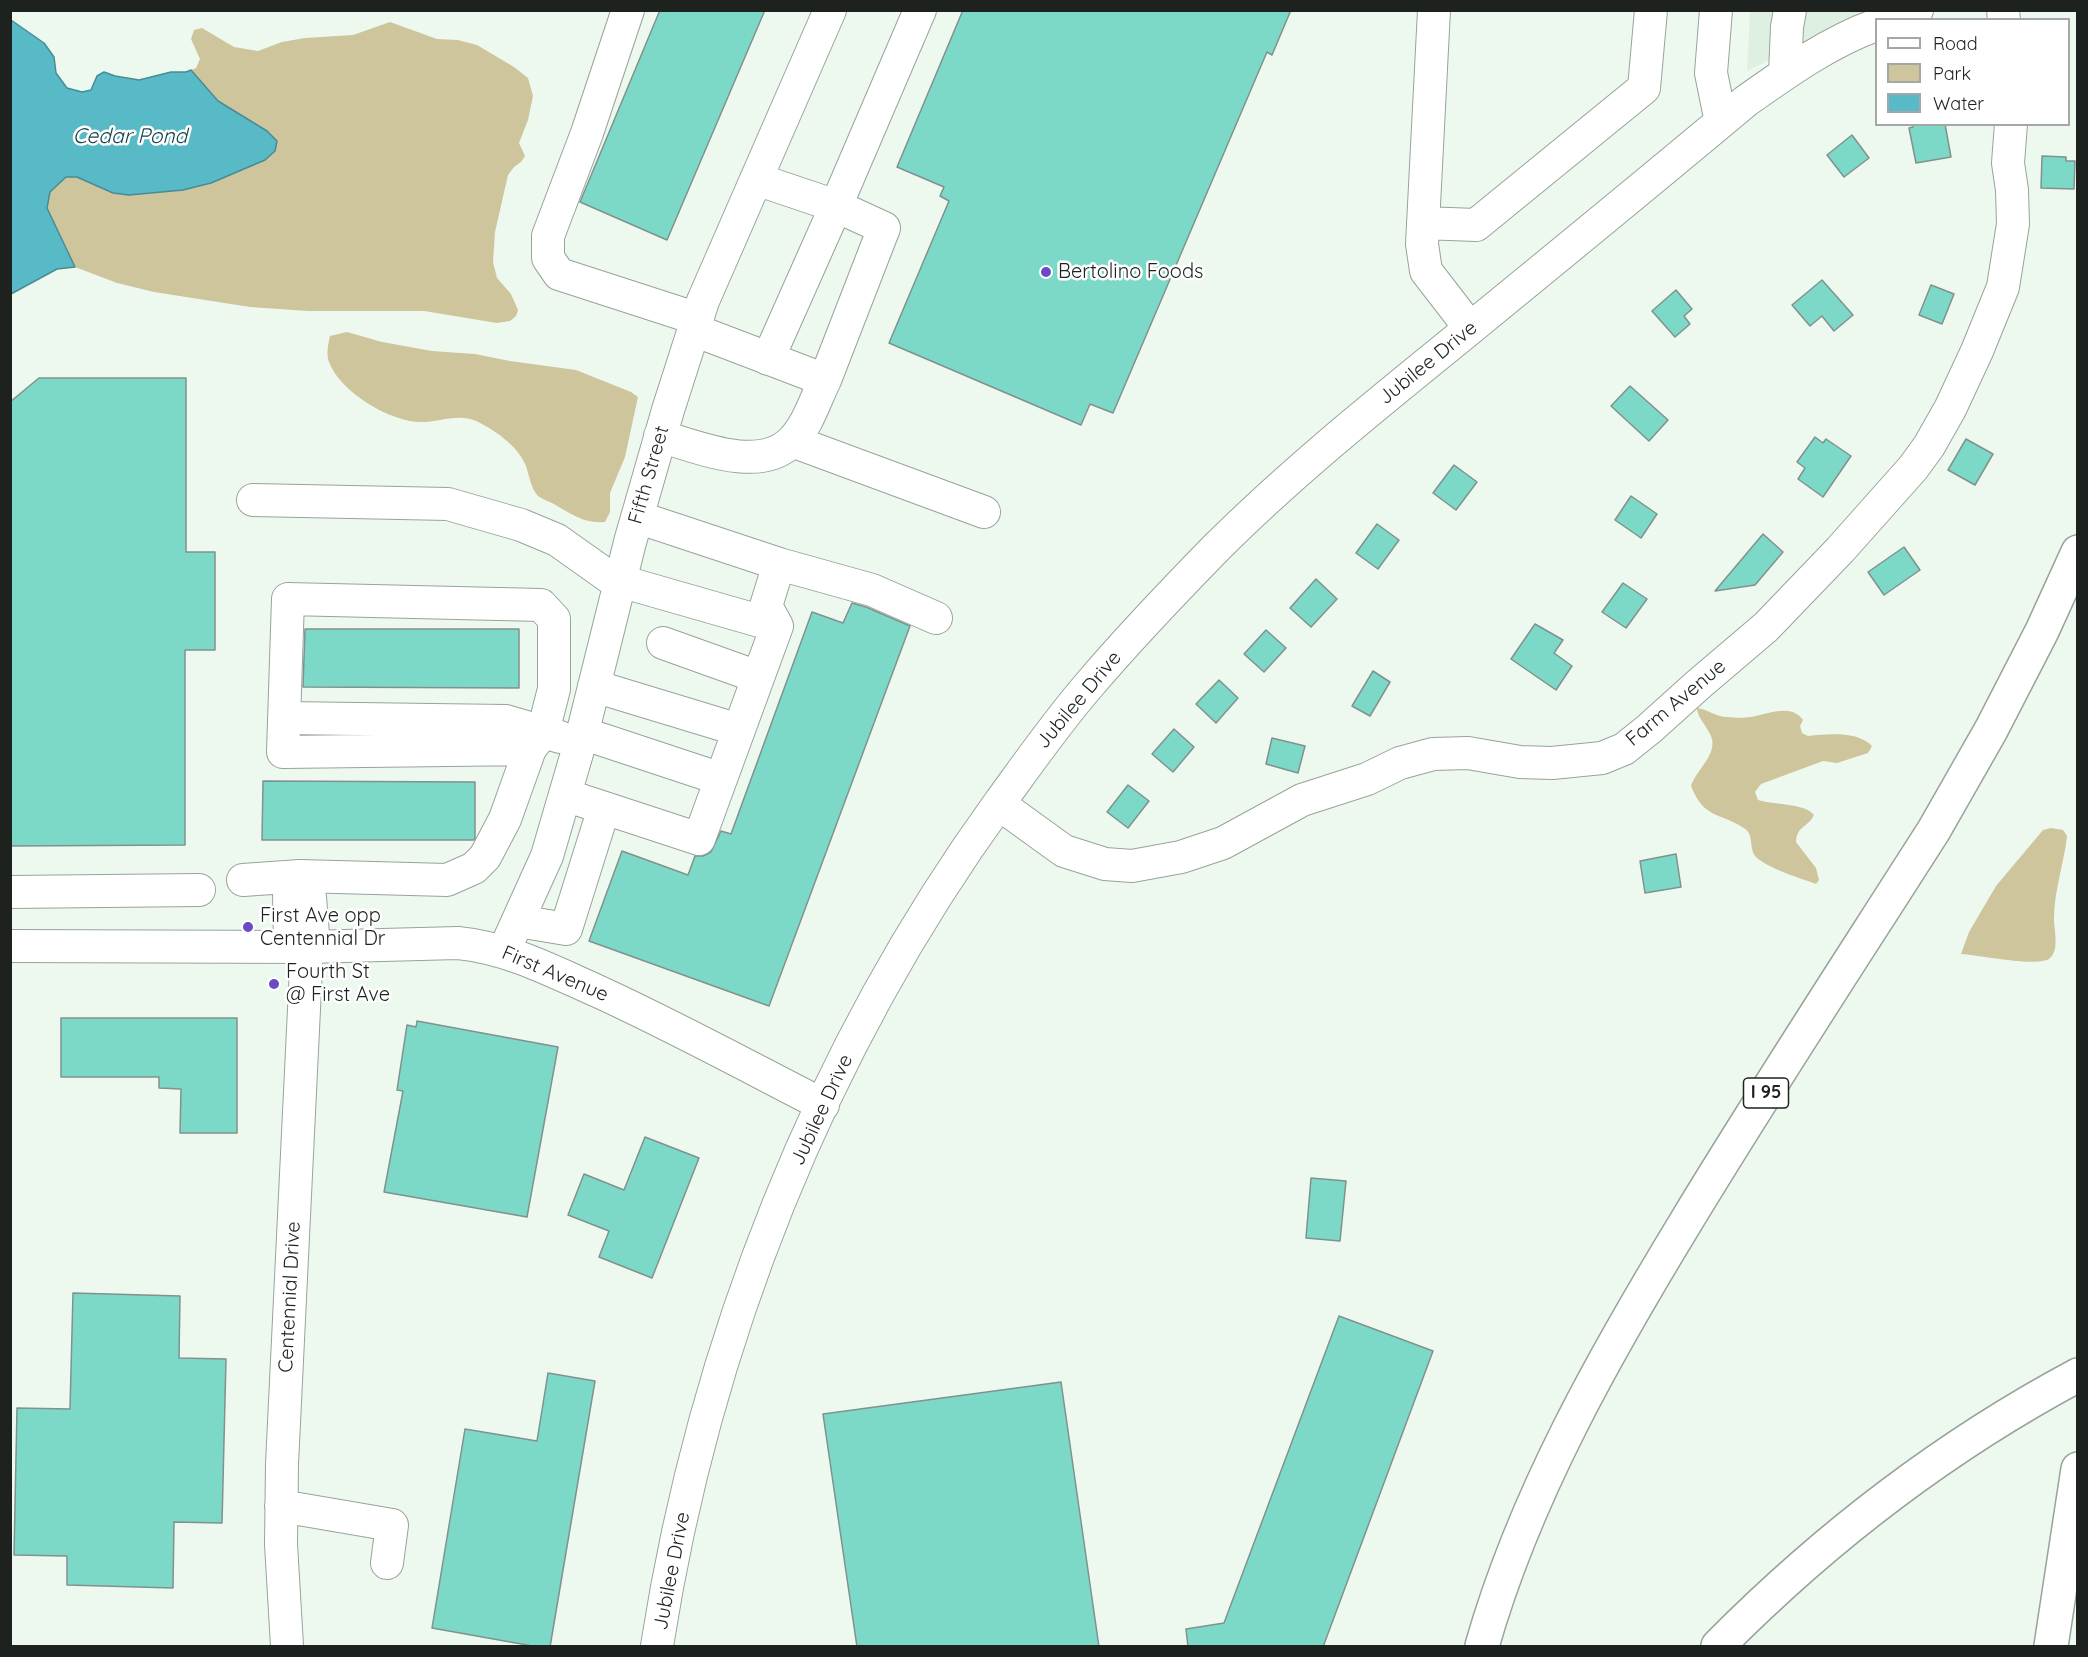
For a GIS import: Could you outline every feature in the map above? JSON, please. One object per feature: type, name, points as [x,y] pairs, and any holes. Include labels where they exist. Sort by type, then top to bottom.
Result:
[{"type":"highway","name":"I 95","points":[[1482,1647],[1504,1581],[1541,1490],[1611,1350],[1730,1149],[1958,789],[2042,631],[2078,552]]},
{"type":"highway","points":[[1718,1647],[1770,1596],[1861,1518],[1954,1450],[2078,1375]]},
{"type":"highway","points":[[2051,1647],[2078,1469]]},
{"type":"street","points":[[628,10],[588,133],[548,236],[548,258],[559,274],[696,325],[768,359],[825,380]]},
{"type":"street","name":"Fifth Street","points":[[504,951],[547,856],[581,738],[637,517],[703,301],[830,10]]},
{"type":"street","points":[[768,359],[920,10]]},
{"type":"street","points":[[1434,10],[1422,244],[1426,271],[1470,328]]},
{"type":"street","points":[[1423,223],[1476,225],[1644,88],[1651,10]]},
{"type":"street","points":[[1716,10],[1711,73],[1721,122]]},
{"type":"street","points":[[1785,73],[1790,10]]},
{"type":"street","points":[[1897,18],[1917,10]]},
{"type":"street","name":"Jubilee Drive","points":[[657,1647],[667,1584],[704,1424],[728,1343],[787,1185],[823,1105],[866,1019],[913,934],[952,872],[1036,753],[1089,685],[1218,547],[1292,476],[1721,122],[1785,73],[1826,49],[1875,25]]},
{"type":"street","name":"Farm Avenue","points":[[999,804],[1064,851],[1105,864],[1132,866],[1181,857],[1223,843],[1302,800],[1367,779],[1400,763],[1433,754],[1468,753],[1520,762],[1552,763],[1602,758],[1624,749],[1766,627],[1840,550],[1913,468],[1929,446],[1950,409],[1977,351],[2003,287],[2013,224],[2008,163],[2011,126]]},
{"type":"street","points":[[660,436],[711,451],[751,458],[777,451],[792,441],[804,424],[825,380],[884,228],[836,206],[756,179]]},
{"type":"street","points":[[792,441],[984,512]]},
{"type":"street","points":[[253,500],[448,504],[520,525],[557,540],[620,582],[777,626]]},
{"type":"street","points":[[637,517],[779,564],[872,590],[936,618]]},
{"type":"street","points":[[565,795],[699,839],[777,626],[766,606],[779,564]]},
{"type":"street","points":[[243,880],[300,876],[447,880],[474,868],[485,857],[505,819],[536,741],[554,689],[554,619],[541,605],[288,599],[283,752],[536,741],[581,738],[721,779]]},
{"type":"street","points":[[663,643],[758,678]]},
{"type":"street","points":[[594,686],[739,730]]},
{"type":"street","points":[[518,921],[566,929],[604,808]]},
{"type":"street","name":"Centennial Drive","points":[[287,1647],[281,1506],[304,947],[289,891],[300,876]]},
{"type":"street","points":[[10,892],[199,890]]},
{"type":"street","name":"First Avenue","points":[[10,946],[304,947],[458,943],[481,945],[544,966],[633,1007],[823,1105]]},
{"type":"street","points":[[281,1506],[392,1524],[387,1563]]},
{"type":"shaded area","points":[[1750,11],[1867,11],[1747,71]]},
{"type":"green space","points":[[390,22],[437,39],[458,40],[477,45],[528,78],[533,96],[528,120],[519,143],[525,156],[508,175],[495,232],[493,262],[497,278],[511,294],[518,310],[516,316],[510,321],[497,323],[424,311],[308,311],[250,307],[154,292],[117,283],[75,267],[47,208],[50,192],[66,177],[77,177],[113,193],[129,195],[183,190],[211,183],[265,160],[267,131],[218,101],[191,70],[196,68],[200,59],[191,39],[194,30],[202,28],[234,47],[258,51],[282,42],[305,38],[353,35]]},
{"type":"green space","points":[[347,332],[382,342],[432,351],[475,354],[576,370],[638,397],[625,457],[610,493],[610,512],[605,522],[578,518],[538,496],[532,486],[526,466],[517,452],[505,439],[476,421],[449,418],[428,422],[409,421],[381,411],[355,394],[335,373],[328,356],[330,336]]},
{"type":"green space","points":[[1697,708],[1720,716],[1737,718],[1779,711],[1792,712],[1803,720],[1800,726],[1802,733],[1808,736],[1833,734],[1851,736],[1866,741],[1872,746],[1868,753],[1837,763],[1823,761],[1761,784],[1755,792],[1758,800],[1804,808],[1814,815],[1798,832],[1796,842],[1816,868],[1819,880],[1816,884],[1785,873],[1756,857],[1752,850],[1751,838],[1744,828],[1707,810],[1696,797],[1691,786],[1712,748],[1712,741],[1698,715]]},
{"type":"green space","points":[[2051,828],[2063,830],[2067,836],[2056,898],[2054,919],[2056,940],[2052,955],[2049,959],[2032,962],[1961,954],[1969,932],[1996,886],[2043,830]]},
{"type":"water","name":"Cedar Pond","points":[[11,20],[44,43],[54,57],[56,73],[67,88],[82,92],[91,90],[97,76],[104,72],[139,80],[171,72],[191,70],[218,101],[267,131],[277,141],[275,151],[265,160],[211,183],[183,190],[129,195],[113,193],[77,177],[66,177],[50,192],[47,208],[75,267],[57,269],[11,294]]},
{"type":"building","points":[[660,10],[765,10],[667,240],[580,202]]},
{"type":"building","name":"Bertolino Foods","points":[[963,10],[1291,10],[1272,55],[1267,52],[1113,413],[1090,404],[1081,425],[889,343],[949,201],[940,196],[944,187],[897,167]]},
{"type":"building","points":[[1945,126],[1951,157],[1916,163],[1909,128]]},
{"type":"building","points":[[1852,135],[1869,158],[1844,177],[1827,155]]},
{"type":"building","points":[[2042,156],[2066,157],[2066,161],[2075,161],[2074,189],[2041,188]]},
{"type":"building","points":[[1822,280],[1853,315],[1834,331],[1822,316],[1810,326],[1792,305]]},
{"type":"building","points":[[1931,285],[1954,294],[1942,324],[1919,315]]},
{"type":"building","points":[[1676,290],[1692,309],[1684,316],[1690,324],[1675,337],[1652,311]]},
{"type":"building","points":[[39,378],[186,378],[186,552],[215,552],[215,650],[185,650],[185,845],[10,846],[10,402]]},
{"type":"building","points":[[1630,386],[1668,420],[1649,441],[1611,406]]},
{"type":"building","points":[[1815,437],[1823,443],[1826,439],[1851,456],[1823,497],[1798,479],[1805,468],[1797,462]]},
{"type":"building","points":[[1966,439],[1993,454],[1975,485],[1948,470]]},
{"type":"building","points":[[1454,465],[1477,482],[1456,510],[1433,493]]},
{"type":"building","points":[[1631,496],[1657,514],[1641,538],[1615,520]]},
{"type":"building","points":[[1377,524],[1399,540],[1378,569],[1356,553]]},
{"type":"building","points":[[1763,534],[1783,552],[1755,585],[1715,591]]},
{"type":"building","points":[[1904,547],[1920,570],[1884,595],[1868,572]]},
{"type":"building","points":[[1316,579],[1337,599],[1311,627],[1290,608]]},
{"type":"building","points":[[1623,583],[1647,599],[1626,628],[1602,612]]},
{"type":"building","points":[[852,603],[910,626],[769,1006],[589,941],[622,851],[688,875],[695,856],[703,856],[711,852],[721,831],[731,834],[812,612],[843,623]]},
{"type":"building","points":[[1535,624],[1563,640],[1554,653],[1572,666],[1556,690],[1511,659]]},
{"type":"building","points":[[305,629],[519,629],[519,688],[303,687]]},
{"type":"building","points":[[1266,630],[1286,648],[1264,672],[1244,654]]},
{"type":"building","points":[[1373,671],[1390,682],[1370,716],[1352,706]]},
{"type":"building","points":[[1219,680],[1238,698],[1216,723],[1196,704]]},
{"type":"building","points":[[1174,729],[1194,747],[1173,772],[1152,754]]},
{"type":"building","points":[[1272,738],[1305,746],[1298,773],[1266,764]]},
{"type":"building","points":[[263,781],[475,782],[475,838],[474,840],[262,840]]},
{"type":"building","points":[[1128,785],[1149,801],[1128,828],[1107,812]]},
{"type":"building","points":[[1676,854],[1681,887],[1645,893],[1640,861]]},
{"type":"building","points":[[61,1018],[237,1018],[237,1133],[180,1133],[181,1089],[159,1088],[159,1077],[61,1077]]},
{"type":"building","points":[[417,1021],[558,1047],[527,1217],[384,1192],[403,1091],[397,1090],[407,1025],[416,1027]]},
{"type":"building","points":[[645,1137],[699,1158],[652,1278],[599,1257],[609,1231],[568,1215],[584,1174],[624,1190]]},
{"type":"building","points":[[1311,1178],[1346,1181],[1340,1241],[1306,1238]]},
{"type":"building","points":[[73,1293],[180,1296],[179,1358],[226,1359],[222,1523],[174,1522],[173,1588],[67,1585],[67,1556],[14,1555],[17,1408],[70,1409]]},
{"type":"building","points":[[1339,1316],[1433,1351],[1323,1647],[1188,1647],[1186,1629],[1224,1623]]},
{"type":"building","points":[[548,1373],[595,1381],[550,1647],[538,1647],[432,1628],[465,1429],[537,1441]]},
{"type":"building","points":[[1061,1382],[1099,1647],[857,1647],[823,1414]]},
{"type":"place","name":"Bertolino Foods","points":[[1046,272]]},
{"type":"place","name":"First Ave opp Centennial Dr","points":[[248,927]]},
{"type":"place","name":"Fourth St @ First Ave","points":[[274,984]]}]
